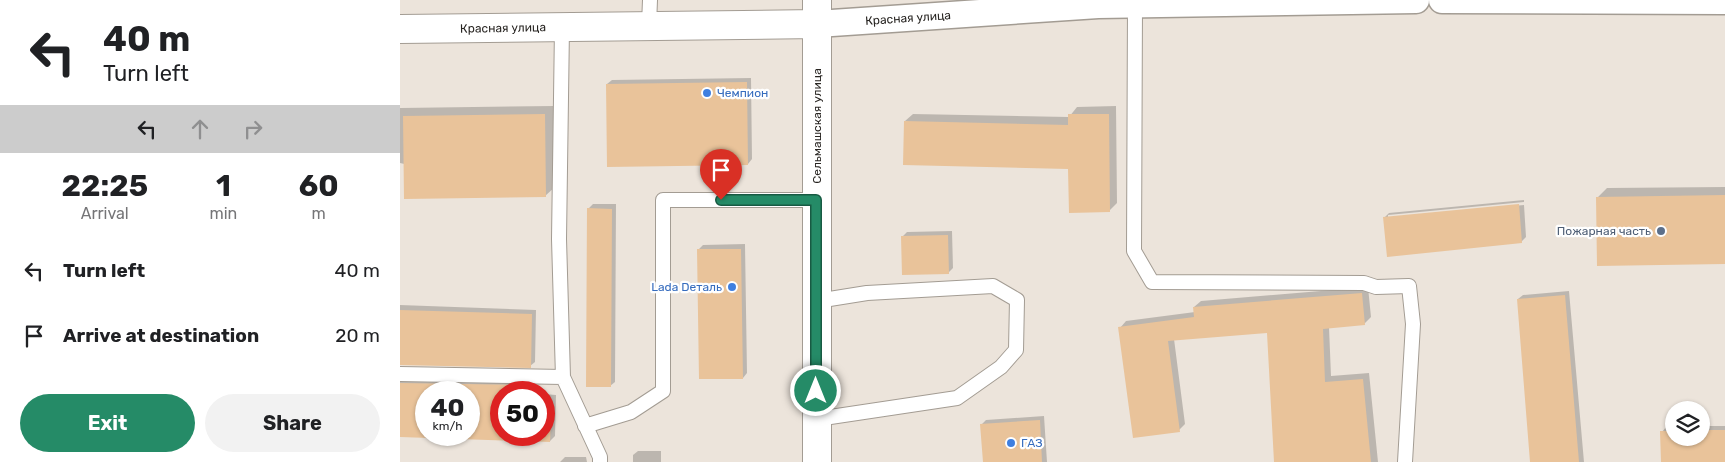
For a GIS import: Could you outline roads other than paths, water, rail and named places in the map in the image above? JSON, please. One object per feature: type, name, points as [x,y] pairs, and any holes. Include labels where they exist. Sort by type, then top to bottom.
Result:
[{"type":"main road","name":"Красная улица","points":[[400,29],[562,27],[650,13],[817,12]]},
{"type":"main road","name":"Сельмашская улица","points":[[817,12],[817,462]]},
{"type":"street","name":"Красная улица","points":[[817,12],[1098,4],[1416,0]]},
{"type":"street","points":[[1442,0],[1725,1]]},
{"type":"lane","points":[[1135,4],[1134,251],[1138,259],[1152,282],[1364,283],[1376,288],[1409,286],[1414,324],[1405,462]]},
{"type":"lane","points":[[562,27],[559,239],[564,377],[600,456],[600,462]]},
{"type":"lane","points":[[585,426],[631,412],[663,391],[663,200],[816,200]]},
{"type":"lane","points":[[817,301],[867,293],[993,286],[1016,300],[1016,350],[1001,367],[957,398],[817,419]]},
{"type":"lane","points":[[400,374],[564,377]]},
{"type":"place","name":"Чемпион","points":[[707,93]]},
{"type":"place","name":"Пожарная часть","points":[[1661,231]]},
{"type":"place","name":"Lada Dеталь","points":[[732,287]]},
{"type":"place","name":"ГАЗ","points":[[1011,443]]}]
